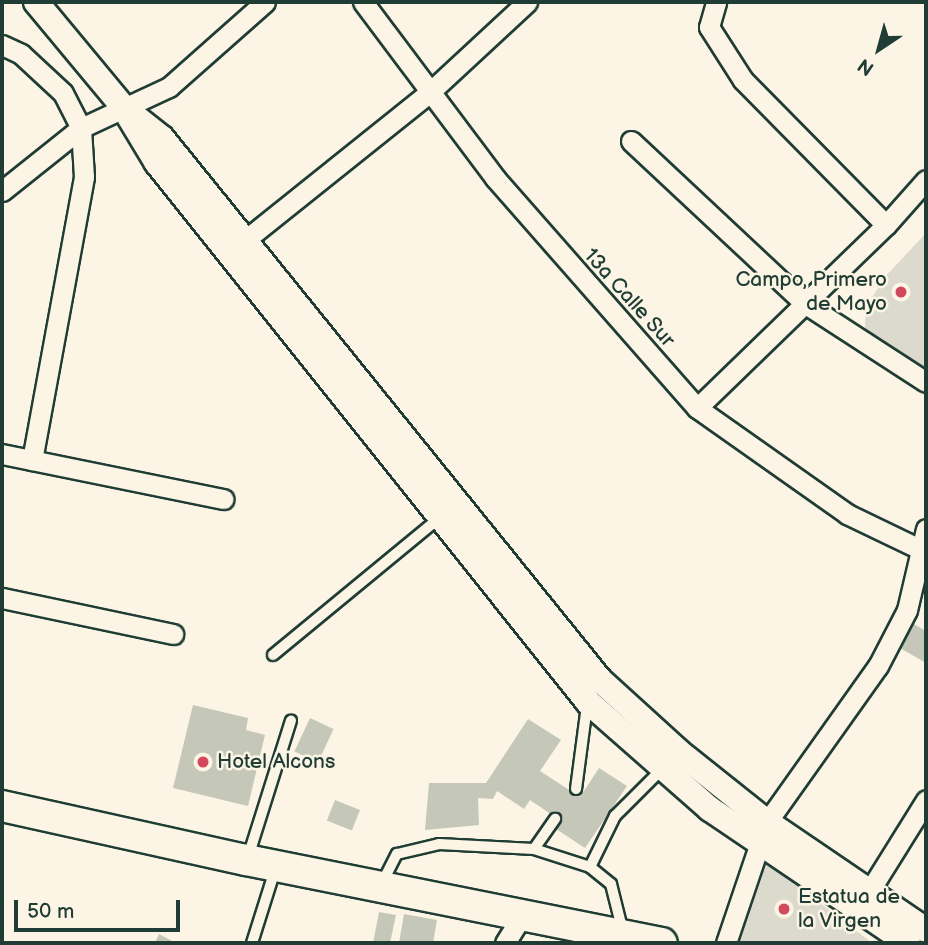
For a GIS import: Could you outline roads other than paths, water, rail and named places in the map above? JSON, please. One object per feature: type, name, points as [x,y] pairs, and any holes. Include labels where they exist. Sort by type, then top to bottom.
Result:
[{"type":"main road","points":[[2,806],[246,860],[662,943]]},
{"type":"street","points":[[36,2],[124,108],[144,146],[448,512],[670,760]]},
{"type":"street","points":[[2,191],[81,128],[169,87],[265,2]]},
{"type":"street","name":"13a Calle Sur","points":[[363,2],[495,178],[697,408],[847,514],[923,550]]},
{"type":"street","points":[[244,241],[431,91],[527,2]]},
{"type":"street","points":[[716,2],[709,27],[743,80],[886,225]]},
{"type":"street","points":[[2,45],[21,54],[63,93],[81,128],[84,177],[32,460]]},
{"type":"street","points":[[124,108],[162,138],[244,241],[588,702],[670,760],[762,833],[862,903],[908,943]]},
{"type":"street","points":[[631,141],[804,303],[926,382]]},
{"type":"street","points":[[697,408],[886,225],[926,180]]},
{"type":"street","points":[[2,454],[223,499]]},
{"type":"street","points":[[726,943],[762,833],[878,666],[907,610],[926,529]]},
{"type":"street","points":[[2,598],[173,634]]},
{"type":"street","points":[[862,903],[926,800]]},
{"type":"street","points":[[862,903],[926,930]]},
{"type":"street","points":[[505,943],[521,916]]},
{"type":"lane","points":[[272,655],[448,512]]},
{"type":"lane","points":[[576,789],[588,702],[600,680]]},
{"type":"lane","points":[[246,860],[291,721]]},
{"type":"lane","points":[[590,867],[615,816],[670,760]]},
{"type":"lane","points":[[534,849],[555,819]]},
{"type":"lane","points":[[381,887],[397,853],[439,844],[534,849],[590,867],[611,884],[624,936]]},
{"type":"lane","points":[[252,943],[277,866]]},
{"type":"place","name":"Campo, Primero de Mayo","points":[[901,292]]},
{"type":"place","name":"Hotel Alcons","points":[[203,762]]},
{"type":"place","name":"Estatua de la Virgen","points":[[784,909]]}]
